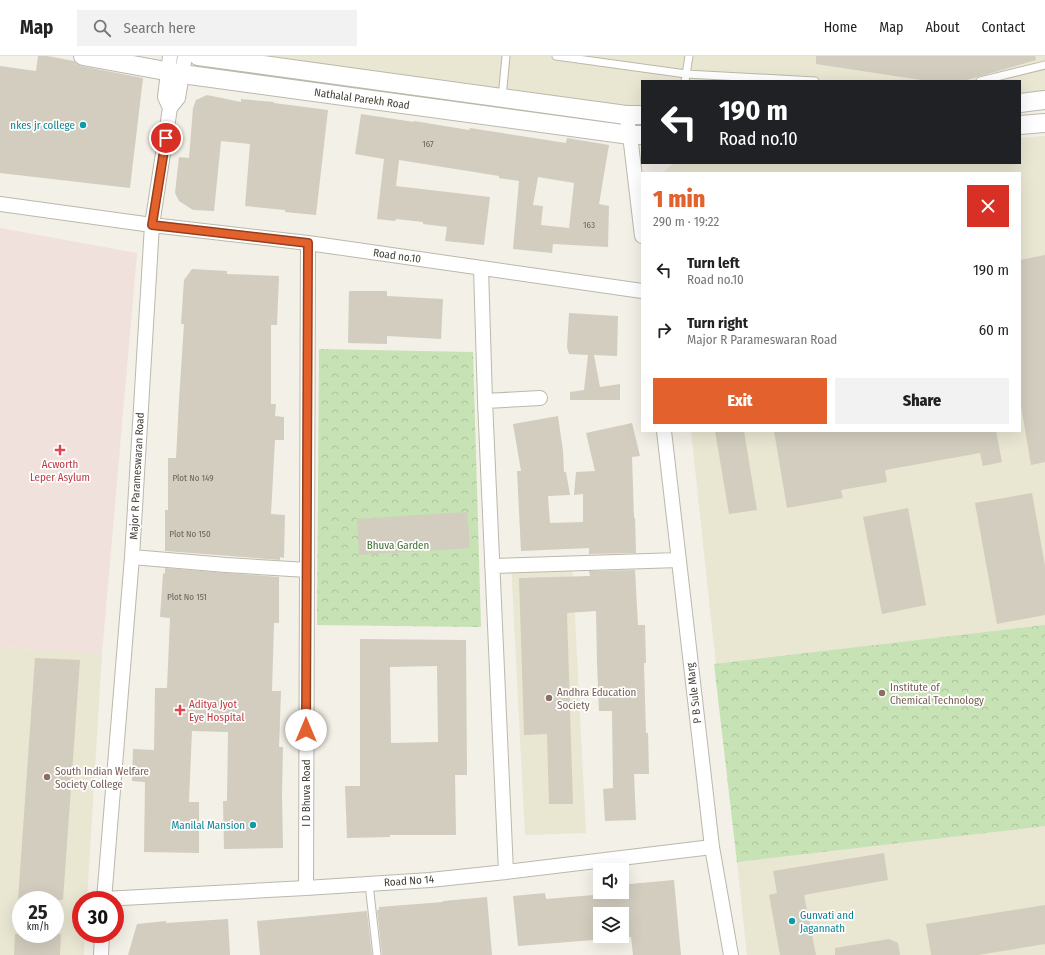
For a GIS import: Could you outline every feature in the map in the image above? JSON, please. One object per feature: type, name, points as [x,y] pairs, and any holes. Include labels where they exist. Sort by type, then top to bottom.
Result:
[{"type":"street","name":"Nathalal Parekh Road","points":[[83,56],[174,67],[636,135]]},
{"type":"street","name":"Major R Parameswaran Road","points":[[105,891],[132,557],[152,225],[170,108],[178,98],[174,67],[185,56]]},
{"type":"street","name":"Nathalal Parekh Road","points":[[198,56],[634,115]]},
{"type":"street","points":[[1021,103],[1045,100]]},
{"type":"street","points":[[634,115],[641,219]]},
{"type":"street","points":[[1021,125],[1045,123]]},
{"type":"street","name":"Road no.10","points":[[0,204],[152,225],[308,243],[641,291]]},
{"type":"street","name":"I D Bhuva Road","points":[[306,888],[308,243]]},
{"type":"street","points":[[481,268],[485,401],[506,872]]},
{"type":"street","points":[[485,401],[540,398]]},
{"type":"street","name":"P B Sule Marg","points":[[664,432],[712,847],[731,955]]},
{"type":"street","points":[[132,557],[307,570]]},
{"type":"street","points":[[492,566],[679,560]]},
{"type":"street","name":"Road No 14","points":[[124,899],[430,880],[712,847]]},
{"type":"street","points":[[101,955],[102,943]]},
{"type":"lane","points":[[502,98],[506,56]]},
{"type":"lane","points":[[556,56],[685,78],[772,80]]},
{"type":"lane","points":[[685,78],[689,56]]},
{"type":"lane","points":[[984,80],[1045,65]]},
{"type":"lane","points":[[369,884],[377,955]]},
{"type":"shaded area","points":[[255,56],[1045,56],[1045,92],[1021,93],[1021,80],[641,80],[641,106],[629,106]]},
{"type":"shaded area","name":"Institute of Chemical Technology","points":[[1045,136],[1045,955],[747,955],[691,432],[1021,432],[1021,172],[663,172],[673,164],[1021,164],[1021,138]]},
{"type":"shaded area","name":"Acworth Leper Asylum","points":[[0,228],[137,253],[102,653],[0,647]]},
{"type":"shaded area","name":"Andhra Education Society","points":[[572,559],[586,833],[525,835],[511,562]]},
{"type":"shaded area","name":"South Indian Welfare Society College","points":[[0,647],[102,653],[88,891],[72,891],[72,943],[85,943],[84,955],[0,955]]},
{"type":"green space","name":"Bhuva Garden","points":[[319,349],[473,352],[481,627],[317,625]]},
{"type":"green space","points":[[1045,625],[1045,826],[737,862],[714,664]]},
{"type":"building","name":"nkes jr college","points":[[38,56],[47,56],[74,61],[81,66],[143,78],[130,188],[0,173],[0,66],[36,71]]},
{"type":"building","points":[[816,56],[1035,56],[1036,60],[966,80],[921,80],[816,64]]},
{"type":"building","points":[[207,95],[241,102],[241,99],[274,102],[328,110],[316,215],[245,206],[250,144],[221,141],[214,211],[193,210],[179,201],[175,193],[179,157],[189,158],[193,108],[196,100]]},
{"type":"building","points":[[361,114],[469,130],[470,128],[566,143],[567,138],[609,145],[599,204],[609,206],[608,247],[553,244],[552,253],[513,249],[519,181],[499,178],[499,176],[399,160],[396,186],[490,197],[484,245],[445,241],[447,227],[423,224],[423,222],[396,219],[395,221],[377,219],[384,159],[355,154]],"holes":[[[538,177],[574,183],[569,228],[541,225],[543,206],[533,205]]]},
{"type":"building","points":[[1045,255],[1045,462],[1031,465],[1021,406],[1021,260]]},
{"type":"building","points":[[192,269],[227,271],[227,274],[279,276],[277,325],[271,325],[271,404],[276,404],[275,416],[284,417],[284,440],[275,440],[271,514],[285,515],[284,558],[280,557],[280,560],[165,551],[165,510],[168,510],[168,458],[176,458],[184,324],[181,324],[184,280]]},
{"type":"building","points":[[349,291],[387,291],[387,296],[443,299],[441,339],[387,336],[387,344],[348,343]]},
{"type":"building","points":[[569,313],[618,316],[617,356],[594,355],[600,387],[620,384],[620,400],[570,400],[570,392],[584,390],[588,355],[569,354],[567,347]]},
{"type":"building","points":[[558,416],[563,451],[564,472],[566,472],[570,495],[548,496],[550,523],[583,522],[583,494],[574,495],[576,472],[595,471],[586,433],[632,423],[640,456],[632,457],[636,553],[589,554],[589,548],[521,551],[517,471],[521,471],[513,424]]},
{"type":"building","points":[[715,432],[744,432],[757,510],[729,514]]},
{"type":"building","points":[[774,432],[996,432],[1002,462],[983,466],[980,453],[885,470],[887,482],[841,490],[843,498],[787,508]]},
{"type":"building","points":[[1032,493],[1045,566],[1045,615],[997,624],[975,503]]},
{"type":"building","points":[[908,508],[926,605],[882,614],[863,517]]},
{"type":"building","points":[[467,512],[470,548],[359,555],[357,519]]},
{"type":"building","points":[[165,568],[279,577],[279,623],[274,623],[272,691],[281,691],[279,747],[283,747],[283,848],[224,849],[223,801],[227,801],[228,732],[192,731],[189,802],[199,802],[199,853],[144,852],[145,782],[132,781],[133,749],[154,750],[155,688],[167,688],[170,618],[160,617],[163,573],[165,574]]},
{"type":"building","points":[[635,570],[638,625],[645,625],[646,663],[644,663],[649,774],[634,774],[636,820],[605,821],[603,789],[613,788],[612,711],[599,711],[596,611],[567,613],[573,804],[549,804],[547,734],[524,735],[519,578],[590,576],[589,571]]},
{"type":"building","points":[[360,639],[466,640],[467,775],[455,775],[456,835],[390,835],[390,837],[347,838],[345,786],[360,786]],"holes":[[[437,666],[438,742],[391,743],[390,667]]]},
{"type":"building","points":[[35,658],[80,660],[64,891],[19,891]]},
{"type":"building","name":"Gunvati and Jagannath","points":[[884,853],[888,880],[804,895],[816,955],[780,955],[769,895],[777,893],[773,871]]},
{"type":"building","points":[[674,880],[681,955],[633,955],[631,937],[629,937],[629,907],[593,907],[593,940],[518,946],[513,896],[545,893],[546,899],[593,895],[593,899],[629,899],[629,884]]},
{"type":"building","points":[[487,897],[492,955],[382,955],[377,910],[379,910],[379,907]]},
{"type":"building","points":[[1045,905],[1045,944],[978,955],[931,955],[926,924]]},
{"type":"building","points":[[367,911],[372,955],[260,955],[257,921]]},
{"type":"building","points":[[228,919],[230,955],[128,955],[137,924],[166,921],[166,923]]},
{"type":"building","points":[[889,939],[898,943],[900,955],[835,955],[835,948]]},
{"type":"building","points":[[15,943],[61,943],[60,955],[14,955]]},
{"type":"place","name":"nkes jr college","points":[[83,125]]},
{"type":"place","name":"Acworth Leper Asylum","points":[[60,450]]},
{"type":"place","name":"Institute of Chemical Technology","points":[[882,693]]},
{"type":"place","name":"Andhra Education Society","points":[[549,698]]},
{"type":"place","name":"Aditya Jyot Eye Hospital","points":[[180,710]]},
{"type":"place","name":"South Indian Welfare Society College","points":[[47,777]]},
{"type":"place","name":"Manilal Mansion","points":[[253,825]]},
{"type":"place","name":"Gunvati and Jagannath","points":[[792,921]]},
{"type":"route","points":[[166,138],[152,225],[308,243],[306,730]]}]
